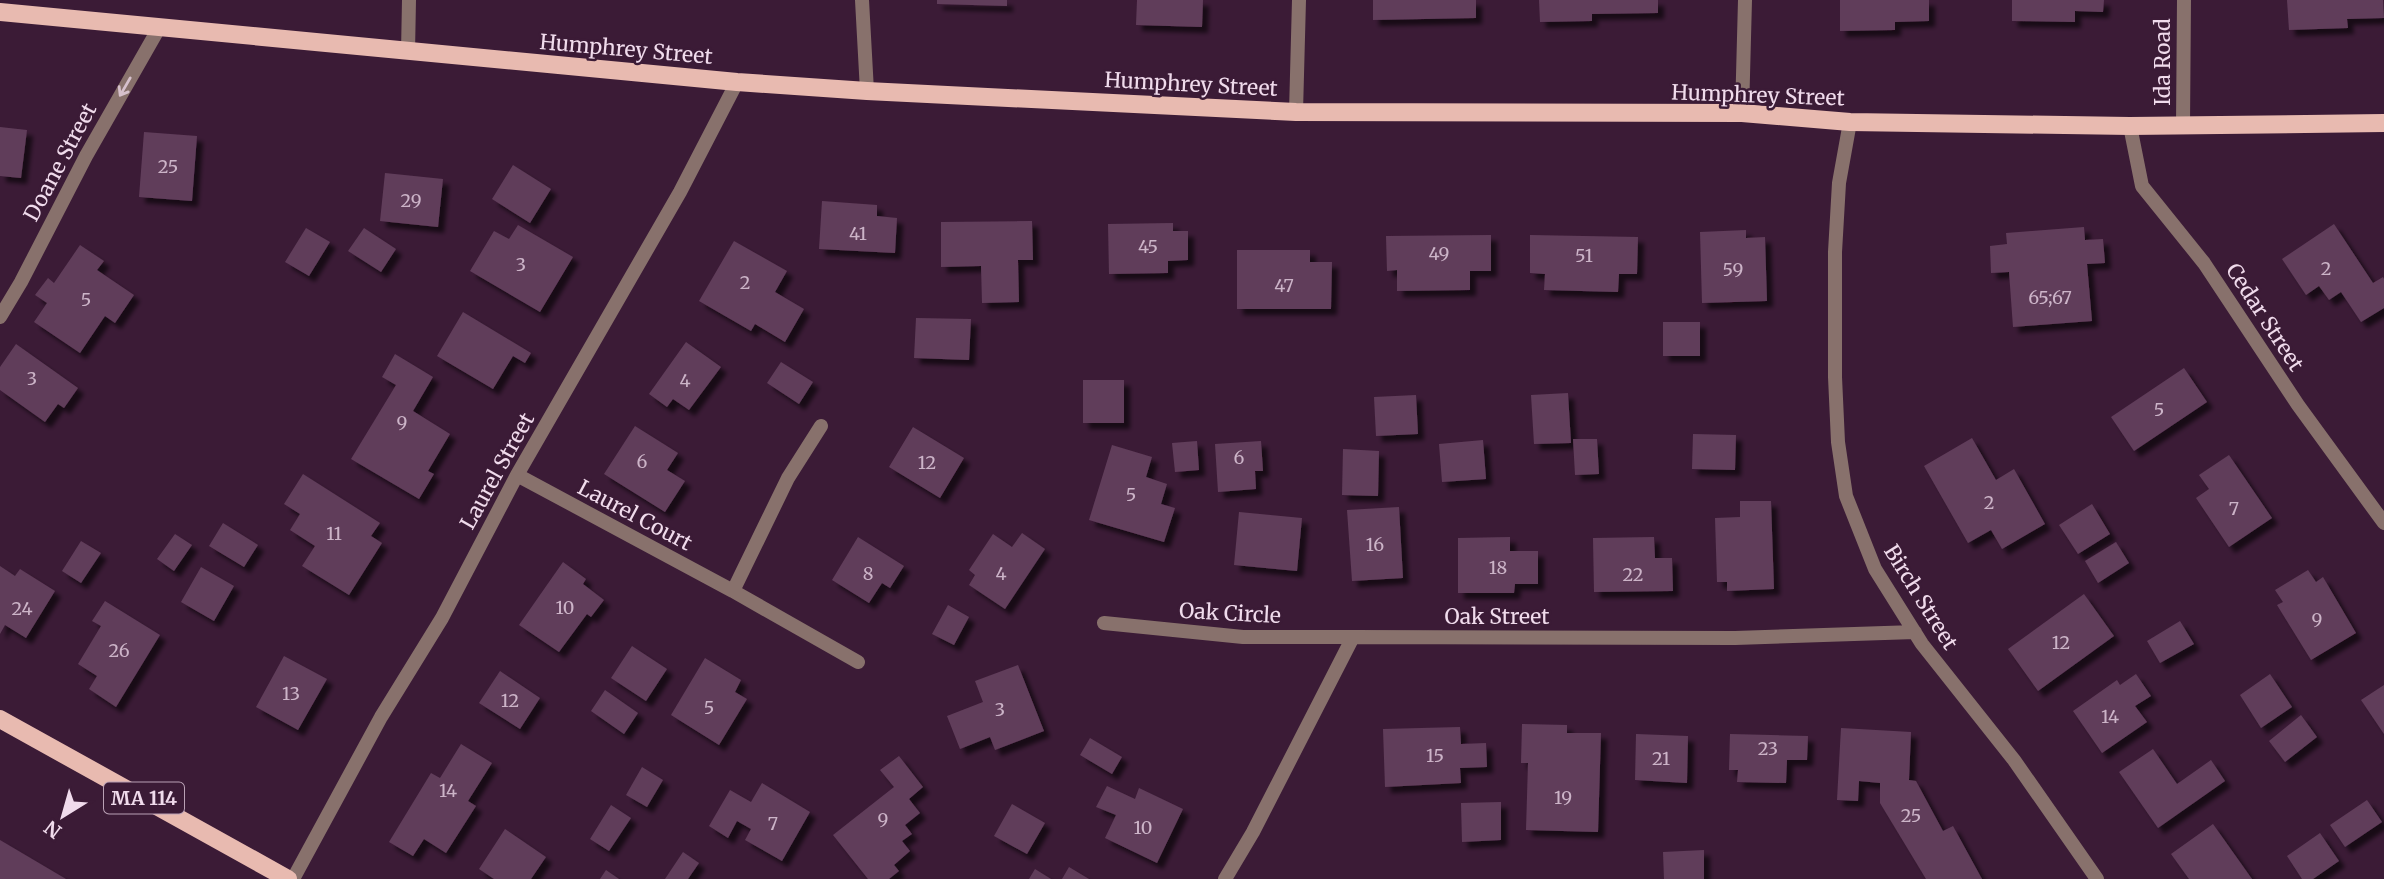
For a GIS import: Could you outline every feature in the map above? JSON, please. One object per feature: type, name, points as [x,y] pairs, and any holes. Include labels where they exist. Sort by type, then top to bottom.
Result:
[{"type":"main road","name":"Humphrey Street","points":[[0,12],[737,82],[1296,112],[1742,113],[1850,122],[2130,126],[2384,123]]},
{"type":"main road","name":"MA 114","points":[[0,719],[290,879]]},
{"type":"street","points":[[408,52],[409,0]]},
{"type":"street","points":[[862,0],[867,91]]},
{"type":"street","points":[[1296,112],[1299,0]]},
{"type":"street","points":[[1742,113],[1745,0]]},
{"type":"street","name":"Ida Road","points":[[2183,0],[2183,125]]},
{"type":"street","name":"Doane Street","points":[[0,317],[86,156],[159,28]]},
{"type":"street","name":"Laurel Street","points":[[290,879],[381,717],[442,618],[517,475],[680,192],[737,82]]},
{"type":"street","name":"Birch Street","points":[[1850,122],[1839,183],[1835,252],[1835,377],[1838,442],[1846,496],[1875,569],[1915,632],[2014,760],[2097,879]]},
{"type":"street","name":"Cedar Street","points":[[2130,126],[2142,186],[2204,263],[2298,405],[2384,523]]},
{"type":"street","points":[[733,591],[789,478],[821,426]]},
{"type":"street","name":"Laurel Court","points":[[517,475],[733,591],[858,662]]},
{"type":"street","name":"Oak Circle","points":[[1104,623],[1243,637],[1353,637]]},
{"type":"street","name":"Oak Street","points":[[1353,637],[1735,638],[1915,632]]},
{"type":"street","points":[[1224,879],[1253,832],[1353,637]]},
{"type":"building","points":[[937,0],[1007,0],[1007,6],[937,4]]},
{"type":"building","points":[[1137,0],[1203,0],[1202,27],[1136,25]]},
{"type":"building","points":[[1373,0],[1476,0],[1476,18],[1373,20]]},
{"type":"building","points":[[1539,0],[1658,0],[1658,13],[1592,14],[1592,21],[1540,22]]},
{"type":"building","points":[[1840,0],[1929,0],[1929,21],[1895,22],[1895,30],[1840,31]]},
{"type":"building","points":[[2012,0],[2104,0],[2103,12],[2075,11],[2075,22],[2012,21]]},
{"type":"building","points":[[2287,0],[2383,0],[2384,18],[2347,19],[2348,28],[2289,30]]},
{"type":"building","points":[[0,127],[27,130],[21,178],[0,176]]},
{"type":"building","points":[[144,132],[197,136],[192,201],[139,197]]},
{"type":"building","points":[[513,165],[551,189],[530,223],[492,199]]},
{"type":"building","points":[[385,173],[443,179],[438,227],[380,221]]},
{"type":"building","points":[[822,201],[877,205],[877,216],[897,218],[895,253],[819,249]]},
{"type":"building","points":[[1032,221],[1033,260],[1018,260],[1019,302],[982,303],[981,266],[941,267],[941,222]]},
{"type":"building","points":[[1173,223],[1173,231],[1188,231],[1188,260],[1168,261],[1168,273],[1109,274],[1108,224]]},
{"type":"building","points":[[2334,224],[2373,283],[2383,277],[2384,279],[2384,308],[2361,322],[2341,292],[2329,300],[2319,286],[2306,295],[2282,259]]},
{"type":"building","points":[[518,225],[573,257],[540,312],[470,271],[494,231],[509,239]]},
{"type":"building","points":[[2084,227],[2085,240],[2103,239],[2105,263],[2087,264],[2092,321],[2013,327],[2009,272],[1991,273],[1990,246],[2007,244],[2006,233]]},
{"type":"building","points":[[306,228],[330,242],[309,276],[285,262]]},
{"type":"building","points":[[364,228],[396,249],[381,272],[348,251]]},
{"type":"building","points":[[1746,230],[1746,238],[1765,237],[1767,301],[1702,303],[1700,232]]},
{"type":"building","points":[[1491,235],[1491,271],[1470,271],[1470,290],[1397,291],[1397,270],[1387,271],[1386,236]]},
{"type":"building","points":[[1530,235],[1638,237],[1637,274],[1619,274],[1618,292],[1544,290],[1545,274],[1530,273]]},
{"type":"building","points":[[734,241],[787,271],[775,292],[804,309],[785,342],[755,324],[751,331],[699,301]]},
{"type":"building","points":[[80,245],[104,261],[97,270],[134,295],[115,323],[105,316],[80,353],[34,322],[47,303],[35,295],[48,278],[54,283]]},
{"type":"building","points":[[1237,250],[1310,250],[1310,262],[1332,262],[1331,309],[1237,309]]},
{"type":"building","points":[[463,312],[531,353],[525,363],[513,356],[493,389],[437,356]]},
{"type":"building","points":[[916,318],[971,319],[969,360],[914,358]]},
{"type":"building","points":[[1663,322],[1700,322],[1700,356],[1663,356]]},
{"type":"building","points":[[686,342],[721,367],[689,410],[673,399],[667,407],[649,394]]},
{"type":"building","points":[[16,344],[78,388],[64,408],[58,404],[45,422],[0,390],[0,367]]},
{"type":"building","points":[[395,354],[433,377],[413,411],[450,434],[428,471],[434,474],[419,499],[351,459],[396,385],[382,377]]},
{"type":"building","points":[[781,362],[813,382],[799,404],[767,383]]},
{"type":"building","points":[[2184,368],[2207,402],[2134,451],[2111,417]]},
{"type":"building","points":[[1083,380],[1124,380],[1124,423],[1083,423]]},
{"type":"building","points":[[1568,393],[1571,443],[1534,444],[1531,395]]},
{"type":"building","points":[[1416,395],[1418,434],[1376,436],[1374,397]]},
{"type":"building","points":[[635,426],[678,453],[667,470],[685,481],[665,512],[604,474]]},
{"type":"building","points":[[913,427],[964,458],[940,498],[889,467]]},
{"type":"building","points":[[1693,434],[1736,435],[1735,470],[1692,469]]},
{"type":"building","points":[[1972,438],[1996,480],[2014,469],[2045,524],[2002,549],[1991,530],[1968,543],[1924,466]]},
{"type":"building","points":[[1573,439],[1597,439],[1599,474],[1575,475]]},
{"type":"building","points":[[1483,440],[1486,479],[1442,482],[1439,444]]},
{"type":"building","points":[[1197,441],[1199,470],[1175,472],[1172,443]]},
{"type":"building","points":[[1261,441],[1263,471],[1255,471],[1256,489],[1218,492],[1215,444]]},
{"type":"building","points":[[1112,445],[1152,457],[1146,477],[1167,484],[1161,504],[1175,508],[1164,542],[1089,520]]},
{"type":"building","points":[[1343,449],[1379,451],[1378,496],[1342,495]]},
{"type":"building","points":[[2229,455],[2272,518],[2229,547],[2196,498],[2209,489],[2199,475]]},
{"type":"building","points":[[303,474],[380,523],[371,536],[382,543],[349,595],[302,566],[315,546],[290,530],[300,514],[284,504]]},
{"type":"building","points":[[1740,501],[1771,501],[1774,589],[1727,591],[1727,582],[1717,582],[1715,518],[1740,517]]},
{"type":"building","points":[[2092,504],[2110,534],[2078,554],[2059,525]]},
{"type":"building","points":[[1399,507],[1403,578],[1352,581],[1347,510]]},
{"type":"building","points":[[1239,512],[1302,518],[1297,571],[1234,565]]},
{"type":"building","points":[[223,523],[258,545],[244,567],[209,546]]},
{"type":"building","points":[[1022,533],[1045,549],[1005,609],[969,585],[975,575],[969,570],[993,534],[1012,547]]},
{"type":"building","points":[[175,534],[192,545],[174,571],[157,559]]},
{"type":"building","points":[[858,537],[904,566],[890,588],[882,583],[869,603],[832,580]]},
{"type":"building","points":[[1510,537],[1510,551],[1538,551],[1538,584],[1515,584],[1514,593],[1458,593],[1458,538]]},
{"type":"building","points":[[1654,537],[1655,558],[1672,558],[1673,591],[1594,592],[1593,538]]},
{"type":"building","points":[[81,541],[101,553],[81,583],[62,571]]},
{"type":"building","points":[[2116,542],[2129,563],[2098,583],[2085,561]]},
{"type":"building","points":[[563,562],[586,579],[583,584],[604,600],[591,617],[587,614],[559,652],[519,625]]},
{"type":"building","points":[[0,566],[15,576],[20,569],[55,591],[26,638],[5,625],[0,634]]},
{"type":"building","points":[[201,567],[234,586],[214,621],[181,602]]},
{"type":"building","points":[[2308,570],[2316,582],[2323,577],[2356,633],[2311,660],[2277,605],[2283,602],[2275,590]]},
{"type":"building","points":[[2084,594],[2114,636],[2038,691],[2008,649]]},
{"type":"building","points":[[105,601],[160,635],[116,707],[89,689],[97,676],[78,664],[101,626],[92,621]]},
{"type":"building","points":[[948,605],[969,617],[954,645],[932,634]]},
{"type":"building","points":[[2180,621],[2194,644],[2160,663],[2147,641]]},
{"type":"building","points":[[632,646],[667,669],[646,701],[611,678]]},
{"type":"building","points":[[284,656],[327,679],[298,730],[256,707]]},
{"type":"building","points":[[705,658],[741,680],[735,692],[747,699],[719,745],[671,715]]},
{"type":"building","points":[[1018,665],[1044,731],[995,750],[990,737],[960,749],[947,716],[983,702],[975,681]]},
{"type":"building","points":[[500,671],[540,698],[520,729],[479,703]]},
{"type":"building","points":[[2136,674],[2151,696],[2135,706],[2147,722],[2102,753],[2073,711],[2117,680],[2120,685]]},
{"type":"building","points":[[2270,674],[2292,707],[2261,728],[2240,695]]},
{"type":"building","points":[[2384,685],[2384,734],[2361,700]]},
{"type":"building","points":[[605,690],[638,713],[624,734],[591,711]]},
{"type":"building","points":[[2301,715],[2317,737],[2285,762],[2269,741]]},
{"type":"building","points":[[1522,724],[1567,725],[1567,733],[1601,733],[1598,832],[1526,830],[1528,763],[1521,763]]},
{"type":"building","points":[[1460,727],[1461,744],[1486,743],[1487,767],[1460,768],[1461,783],[1385,787],[1383,729]]},
{"type":"building","points":[[1841,728],[1911,732],[1909,780],[1916,781],[1943,831],[1953,826],[1982,879],[1926,879],[1880,803],[1880,783],[1859,781],[1858,801],[1837,800]]},
{"type":"building","points":[[1636,734],[1688,736],[1687,783],[1635,780]]},
{"type":"building","points":[[1730,734],[1808,736],[1807,760],[1787,760],[1786,783],[1737,782],[1738,770],[1729,770]]},
{"type":"building","points":[[1090,738],[1122,757],[1112,774],[1080,755]]},
{"type":"building","points":[[461,744],[492,763],[468,801],[476,806],[446,853],[424,839],[413,856],[389,842],[431,773],[440,778]]},
{"type":"building","points":[[2153,749],[2177,784],[2211,760],[2225,781],[2158,828],[2119,772]]},
{"type":"building","points":[[899,756],[923,787],[909,799],[920,813],[905,825],[912,834],[902,841],[910,851],[894,865],[899,871],[889,879],[868,879],[833,835],[894,787],[880,770]]},
{"type":"building","points":[[642,767],[663,780],[647,807],[626,795]]},
{"type":"building","points":[[762,783],[810,812],[782,861],[745,840],[751,829],[737,821],[728,838],[709,826],[730,790],[751,802]]},
{"type":"building","points":[[1107,786],[1135,799],[1139,788],[1183,809],[1157,863],[1105,838],[1116,815],[1096,807]]},
{"type":"building","points":[[2367,800],[2382,822],[2345,847],[2330,825]]},
{"type":"building","points":[[1501,802],[1501,840],[1462,842],[1461,803]]},
{"type":"building","points":[[1012,804],[1045,823],[1027,854],[994,836]]},
{"type":"building","points":[[611,805],[631,818],[609,851],[590,839]]},
{"type":"building","points":[[2213,824],[2252,879],[2189,879],[2171,854]]},
{"type":"building","points":[[505,829],[546,857],[531,879],[494,879],[479,869]]},
{"type":"building","points":[[2320,833],[2339,861],[2313,879],[2302,879],[2287,856]]},
{"type":"building","points":[[0,840],[66,879],[0,879]]},
{"type":"building","points":[[1704,850],[1704,879],[1664,879],[1663,852]]},
{"type":"building","points":[[683,852],[699,863],[688,879],[665,879]]},
{"type":"building","points":[[1069,867],[1089,879],[1062,879]]},
{"type":"building","points":[[1035,869],[1051,879],[1029,879]]},
{"type":"building","points":[[606,870],[619,879],[600,879]]}]
